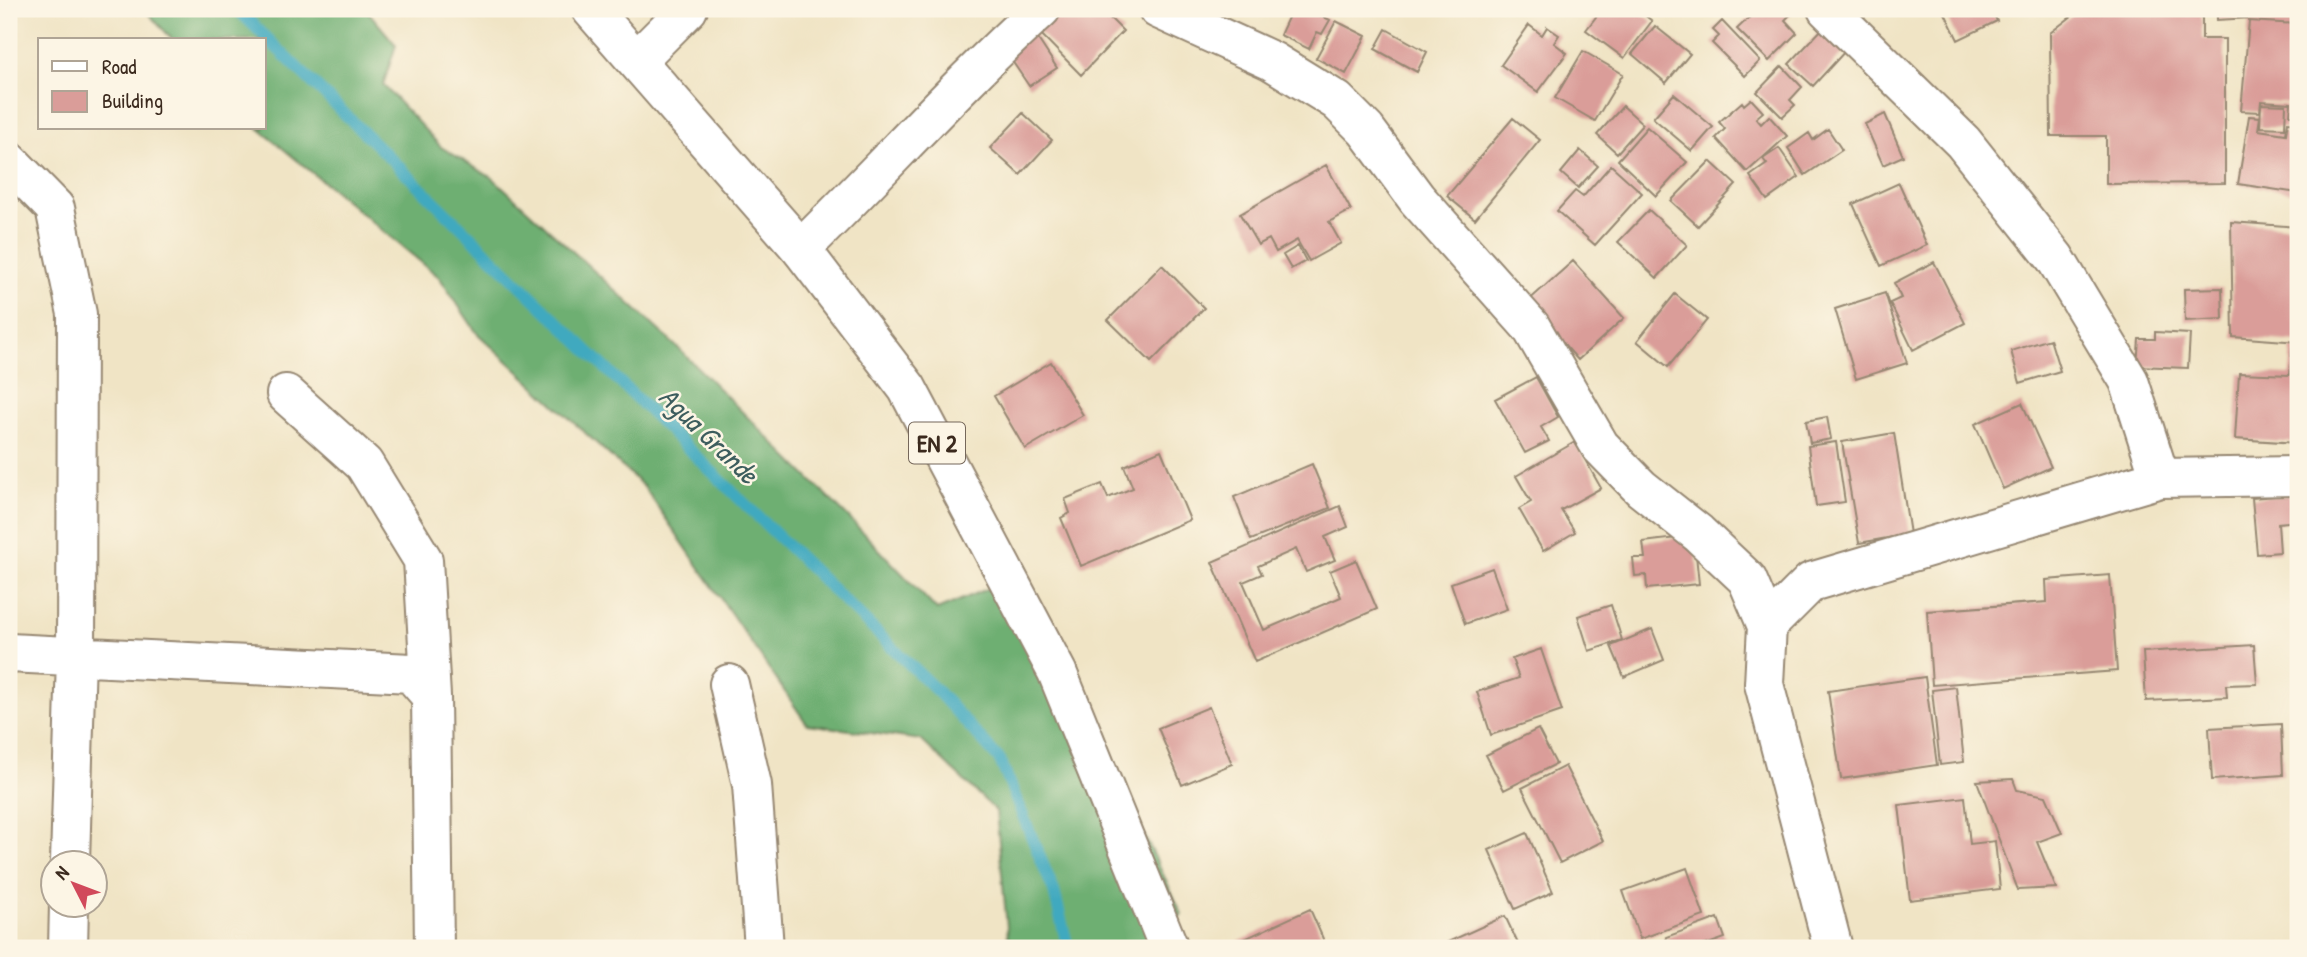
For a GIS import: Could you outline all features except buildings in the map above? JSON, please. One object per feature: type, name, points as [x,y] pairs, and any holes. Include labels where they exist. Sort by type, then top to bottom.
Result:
[{"type":"street","name":"EN 2","points":[[591,9],[801,249],[907,388],[1057,672],[1170,948]]},
{"type":"street","points":[[637,60],[688,9]]},
{"type":"street","points":[[801,249],[871,181],[956,90],[1041,9]]},
{"type":"street","points":[[1158,9],[1272,61],[1337,102],[1366,130],[1417,199],[1531,327],[1600,446],[1641,488],[1698,533],[1747,579],[1766,626],[1764,684],[1833,948]]},
{"type":"street","points":[[1827,9],[1963,142],[2055,258],[2129,381],[2160,478]]},
{"type":"street","points":[[9,161],[55,208],[77,314],[76,656],[70,848]]},
{"type":"street","points":[[286,394],[364,464],[423,560],[431,696],[434,948]]},
{"type":"street","points":[[1766,626],[1811,582],[2160,478],[2298,476]]},
{"type":"street","points":[[9,653],[411,673],[431,696]]},
{"type":"street","points":[[729,684],[752,785],[764,948]]},
{"type":"street","points":[[68,948],[69,918]]},
{"type":"green space","points":[[144,9],[366,9],[396,45],[383,85],[441,147],[494,179],[679,349],[937,610],[1020,575],[1182,914],[1149,948],[1009,948],[996,811],[921,740],[807,724],[644,487],[477,333],[439,277],[260,130],[266,130],[266,38],[171,38]]},
{"type":"waterway","name":"Agua Grande","points":[[237,9],[940,694],[1000,760],[1054,891],[1068,948]]}]
